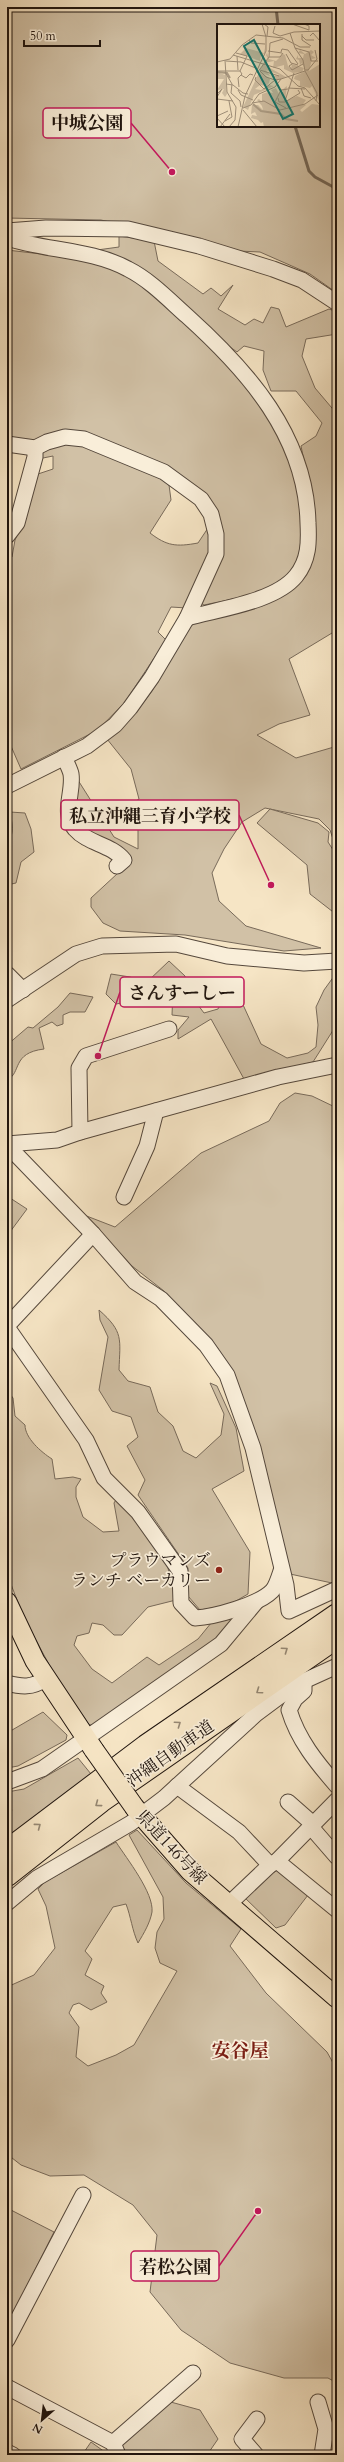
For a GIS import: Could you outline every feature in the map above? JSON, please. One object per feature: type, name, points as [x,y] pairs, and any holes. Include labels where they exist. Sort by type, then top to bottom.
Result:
[{"type":"highway","name":"沖縄自動車道","points":[[7,1851],[146,1746],[337,1615]]},
{"type":"highway","name":"沖縄自動車道","points":[[7,1876],[101,1801],[337,1637]]},
{"type":"main road","name":"県道146号線","points":[[7,1602],[31,1655],[45,1679],[138,1811],[190,1871],[230,1903],[337,1998]]},
{"type":"street","points":[[7,231],[46,228],[128,229],[199,246],[273,269],[302,280],[337,303]]},
{"type":"street","points":[[7,238],[101,258],[128,269],[160,292],[223,349],[253,384],[291,441],[300,466],[308,501],[307,554],[302,568],[295,578],[280,590],[260,598],[187,618]]},
{"type":"street","points":[[7,444],[35,448],[47,442],[65,437],[84,439],[164,472],[201,499],[211,514],[216,534],[216,554],[187,618],[152,677],[130,708],[114,725],[87,746],[7,786]]},
{"type":"street","points":[[7,536],[17,523],[35,457],[35,448]]},
{"type":"street","points":[[64,757],[71,775],[68,812],[74,828],[85,838],[119,853],[124,860],[117,866]]},
{"type":"street","points":[[7,1000],[76,954],[102,946],[176,944],[235,956],[304,963],[337,960]]},
{"type":"street","points":[[7,974],[23,990]]},
{"type":"street","points":[[80,1132],[79,1068],[86,1056],[169,1030]]},
{"type":"street","points":[[7,1145],[57,1140],[80,1132],[278,1077],[337,1065]]},
{"type":"street","points":[[124,1197],[148,1146],[156,1111]]},
{"type":"street","points":[[7,1145],[93,1234],[135,1282],[161,1299],[206,1345],[227,1375],[253,1448],[281,1571],[286,1585],[289,1611],[337,1589]]},
{"type":"street","points":[[93,1234],[7,1326],[86,1440],[104,1478],[138,1512],[180,1571],[181,1603],[195,1618],[205,1618],[256,1602]]},
{"type":"street","points":[[7,1782],[42,1768],[90,1744],[221,1644],[256,1602],[272,1591],[281,1571]]},
{"type":"street","points":[[7,1903],[37,1878],[115,1834],[138,1811],[177,1786],[256,1714],[304,1681],[337,1666]]},
{"type":"street","points":[[7,1683],[28,1687],[38,1684],[45,1679]]},
{"type":"street","points":[[304,1681],[304,1691],[295,1699],[289,1710],[294,1726],[314,1760],[337,1786]]},
{"type":"street","points":[[177,1786],[239,1832],[274,1863],[337,1910]]},
{"type":"street","points":[[230,1903],[274,1863],[337,1800]]},
{"type":"street","points":[[288,1802],[312,1825],[337,1857]]},
{"type":"street","points":[[7,2340],[83,2195]]},
{"type":"street","points":[[7,2387],[115,2449],[193,2373]]},
{"type":"street","points":[[318,2402],[326,2430],[322,2455]]},
{"type":"street","points":[[256,2455],[242,2439],[257,2419]]},
{"type":"street","points":[[7,2452],[13,2455]]},
{"type":"shaded area","points":[[7,7],[337,7],[337,293],[310,274],[260,252],[238,251],[101,220],[7,218]]},
{"type":"shaded area","points":[[119,236],[154,241],[158,261],[203,294],[211,288],[221,296],[233,285],[218,309],[245,325],[254,319],[263,323],[271,307],[279,309],[286,327],[329,309],[337,312],[337,334],[306,339],[302,356],[315,388],[337,414],[337,630],[289,659],[310,715],[279,724],[257,735],[296,758],[334,747],[337,749],[337,851],[330,830],[319,819],[265,808],[242,822],[224,849],[212,873],[219,901],[246,926],[321,948],[284,951],[185,935],[120,931],[103,923],[91,907],[91,898],[131,861],[84,832],[74,816],[76,777],[114,837],[138,849],[138,828],[125,815],[125,808],[139,799],[131,769],[107,739],[134,715],[152,691],[189,622],[299,579],[309,485],[301,446],[316,436],[322,423],[296,391],[271,391],[263,370],[264,351],[244,346],[237,352],[97,250],[119,247]]},
{"type":"shaded area","points":[[7,250],[93,260],[128,275],[164,303],[223,357],[249,389],[288,447],[299,483],[303,546],[296,565],[284,583],[261,593],[204,605],[199,602],[210,579],[214,510],[118,446],[30,443],[7,439],[7,407],[10,401],[7,400]]},
{"type":"shaded area","points":[[63,442],[77,444],[119,457],[145,469],[169,485],[171,500],[150,533],[167,543],[184,545],[198,543],[208,528],[210,550],[205,570],[187,608],[171,607],[158,632],[166,640],[125,702],[98,730],[21,769],[7,737],[7,595],[11,589],[7,586],[7,561],[12,557],[15,540],[24,520],[35,475],[53,469],[53,456],[38,459],[46,447]]},
{"type":"shaded area","points":[[270,809],[318,823],[329,832],[328,842],[337,856],[337,915],[310,894],[307,865],[257,823]]},
{"type":"shaded area","points":[[10,812],[25,813],[31,829],[34,852],[21,862],[16,883],[7,885],[7,843],[10,840],[12,832]]},
{"type":"shaded area","points":[[169,961],[185,976],[189,993],[204,1013],[218,1009],[222,1001],[211,988],[239,996],[261,1044],[287,1058],[308,1053],[316,1047],[318,1025],[316,1007],[324,990],[337,972],[337,1024],[313,1062],[244,1079],[211,1019],[178,1039],[178,1030],[189,1017],[172,1015],[173,990],[163,985],[144,999],[116,1004],[106,994],[111,974],[147,982]]},
{"type":"shaded area","points":[[70,993],[93,997],[85,1012],[70,1012],[63,1015],[63,1024],[57,1026],[52,1022],[39,1028],[44,1049],[34,1051],[26,1055],[19,1063],[12,1077],[7,1080],[7,1045],[28,1027],[33,1028],[58,1007]]},
{"type":"shaded area","points":[[295,1093],[312,1096],[337,1108],[337,1581],[332,1583],[290,1574],[236,1379],[217,1347],[164,1291],[132,1266],[84,1215],[115,1227],[201,1153],[269,1121],[280,1103]]},
{"type":"shaded area","points":[[7,1196],[27,1209],[7,1236]]},
{"type":"shaded area","points":[[99,1310],[117,1330],[120,1343],[119,1370],[128,1381],[150,1387],[158,1412],[173,1426],[183,1451],[196,1458],[221,1435],[224,1414],[210,1383],[217,1386],[236,1428],[244,1471],[212,1489],[250,1552],[248,1594],[229,1605],[200,1610],[188,1596],[188,1568],[138,1495],[145,1480],[127,1446],[138,1437],[131,1417],[112,1411],[99,1390],[108,1337],[100,1320]]},
{"type":"shaded area","points":[[7,1390],[13,1398],[15,1416],[25,1425],[28,1435],[34,1444],[52,1459],[55,1479],[73,1477],[81,1479],[76,1487],[76,1497],[83,1517],[103,1532],[119,1531],[114,1503],[117,1498],[134,1514],[167,1564],[176,1600],[148,1607],[122,1635],[114,1635],[103,1625],[92,1623],[89,1633],[77,1636],[74,1645],[92,1669],[112,1683],[147,1657],[159,1665],[198,1639],[216,1617],[239,1617],[218,1641],[100,1724],[89,1725],[52,1670],[24,1618],[7,1574]]},
{"type":"shaded area","points":[[43,1712],[67,1735],[66,1740],[18,1766],[7,1768],[7,1733]]},
{"type":"shaded area","points":[[78,1758],[91,1774],[7,1839],[7,1817],[12,1810],[7,1804],[7,1792],[24,1789]]},
{"type":"shaded area","points":[[137,1830],[186,1883],[241,1929],[230,1946],[266,1993],[327,2052],[337,2070],[337,2383],[328,2378],[284,2378],[230,2363],[181,2330],[150,2292],[157,2235],[133,2205],[84,2175],[50,2176],[21,2165],[7,2154],[7,1987],[34,1975],[55,1948],[46,1906],[38,1889],[45,1882],[116,1842],[139,1876],[149,1895],[152,1912],[145,1932],[138,1943],[126,1904],[113,1907],[85,1951],[92,1959],[85,1975],[104,1986],[101,1993],[107,2002],[91,2010],[79,2003],[73,2005],[69,2013],[79,2027],[76,2057],[88,2066],[116,2055],[134,2045],[177,1971],[160,1963],[155,1948],[157,1932],[164,1919],[163,1897],[129,1835]]},
{"type":"shaded area","points":[[276,1867],[308,1895],[285,1925],[276,1928],[244,1897]]},
{"type":"shaded area","points":[[7,2208],[54,2232],[7,2326]]},
{"type":"shaded area","points":[[167,2401],[200,2410],[218,2439],[207,2455],[127,2455],[120,2441]]},
{"type":"shaded area","points":[[91,2442],[109,2455],[82,2455]]},
{"type":"waterway","points":[[276,7],[278,24]]},
{"type":"waterway","points":[[295,127],[309,171],[315,177],[337,189]]},
{"type":"place","name":"中城公園","points":[[172,172]]},
{"type":"place","name":"私立沖縄三育小学校","points":[[271,885]]},
{"type":"place","name":"さんすーしー","points":[[98,1056]]},
{"type":"place","name":"プラウマンズ ランチ ベーカリー","points":[[219,1570]]},
{"type":"place","name":"若松公園","points":[[258,2211]]},
{"type":"district","name":"安谷屋","points":[[240,2050]]}]
